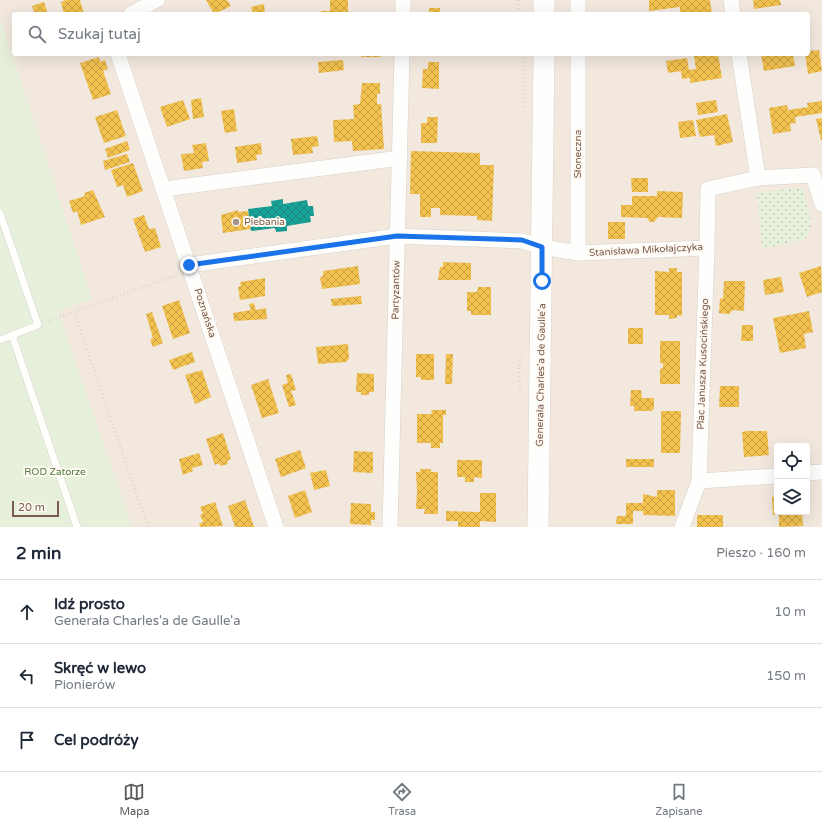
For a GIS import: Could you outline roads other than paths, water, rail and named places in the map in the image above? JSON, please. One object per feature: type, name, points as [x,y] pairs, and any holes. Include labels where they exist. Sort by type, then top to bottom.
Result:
[{"type":"main road","points":[[544,0],[544,12]]},
{"type":"main road","name":"Generała Charles'a de Gaulle'a","points":[[538,527],[544,56]]},
{"type":"street","points":[[135,12],[157,0]]},
{"type":"street","points":[[403,0],[403,12]]},
{"type":"street","points":[[578,0],[578,12]]},
{"type":"street","points":[[731,0],[733,12]]},
{"type":"street","name":"Poznańska","points":[[119,56],[276,527]]},
{"type":"street","name":"Partyzantów","points":[[390,527],[402,56]]},
{"type":"street","name":"Słoneczna","points":[[578,56],[578,253]]},
{"type":"street","points":[[739,56],[758,178],[813,175],[822,204]]},
{"type":"street","points":[[164,189],[400,158]]},
{"type":"street","name":"Stanisława Mikołajczyka","points":[[190,268],[397,236],[522,240],[542,247],[578,253],[707,248],[708,189],[758,178]]},
{"type":"street","name":"Plac Janusza Kusocińskiego","points":[[682,527],[699,481],[707,248]]},
{"type":"street","points":[[810,474],[822,472]]},
{"type":"street","points":[[699,481],[774,476]]},
{"type":"lane","points":[[0,213],[38,326],[0,340]]},
{"type":"lane","points":[[12,335],[77,527]]},
{"type":"place","name":"Plebania","points":[[236,222]]},
{"type":"park label","name":"ROD Zatorze","points":[[55,472]]}]
